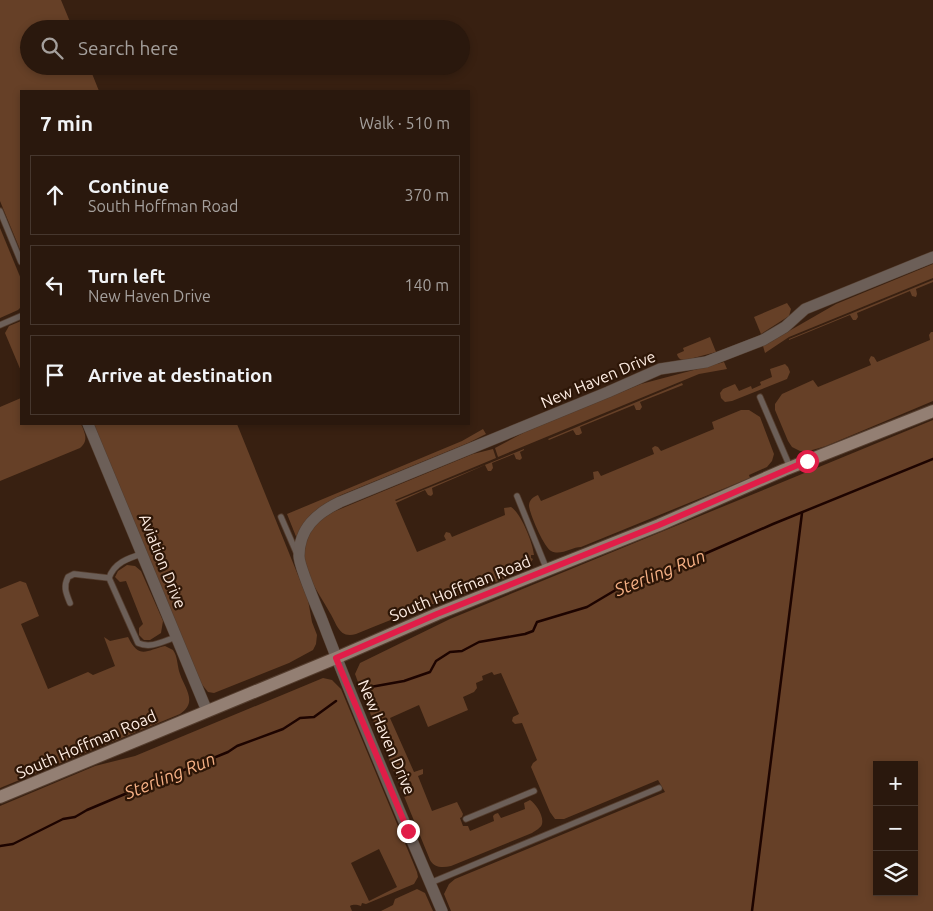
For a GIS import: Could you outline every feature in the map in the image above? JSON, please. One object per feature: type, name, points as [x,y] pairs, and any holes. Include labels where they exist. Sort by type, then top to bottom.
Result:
[{"type":"street","name":"New Haven Drive","points":[[442,911],[336,658],[298,558],[302,539],[311,521],[335,504],[660,369],[706,362],[763,340],[785,327],[805,309],[933,257]]},
{"type":"street","name":"South Hoffman Road","points":[[0,797],[336,658],[437,614],[659,525],[790,467],[933,411]]},
{"type":"street","name":"Aviation Drive","points":[[88,425],[207,712]]},
{"type":"lane","points":[[0,211],[20,260]]},
{"type":"lane","points":[[0,325],[20,316]]},
{"type":"lane","points":[[760,397],[790,467]]},
{"type":"lane","points":[[518,496],[547,570]]},
{"type":"lane","points":[[281,517],[298,558]]},
{"type":"lane","points":[[142,554],[118,564],[111,572],[109,578],[138,643],[144,646],[151,646],[176,637]]},
{"type":"lane","points":[[70,602],[65,591],[65,583],[68,577],[74,574],[109,578]]},
{"type":"lane","points":[[430,882],[659,788]]},
{"type":"lane","points":[[466,820],[534,791]]},
{"type":"shaded area","points":[[0,0],[61,0],[69,20],[20,20],[20,75],[93,75],[99,90],[20,90],[20,250],[0,201]]},
{"type":"shaded area","points":[[0,228],[20,277],[20,308],[0,318]]},
{"type":"shaded area","points":[[933,264],[933,278],[789,337],[765,353],[763,346],[836,304]]},
{"type":"shaded area","points":[[933,280],[933,282],[916,289],[916,297],[912,296],[910,291],[857,313],[858,317],[856,320],[853,320],[850,315],[789,340],[789,339]]},
{"type":"shaded area","points":[[787,303],[791,309],[789,316],[761,334],[754,317]]},
{"type":"shaded area","points":[[20,321],[20,369],[5,333],[9,326]]},
{"type":"shaded area","points":[[933,332],[933,401],[826,446],[809,451],[800,451],[792,447],[775,410],[775,404],[782,394],[813,380],[818,387],[871,365],[869,360],[871,356],[877,362],[930,340],[929,335]]},
{"type":"shaded area","points":[[710,337],[716,352],[686,360],[678,357],[677,354],[684,351],[683,348]]},
{"type":"shaded area","points":[[724,362],[727,369],[699,374],[498,457],[495,448],[525,432],[641,384]]},
{"type":"shaded area","points":[[785,364],[790,372],[787,379],[732,401],[725,402],[721,398],[720,393],[723,389],[735,384],[739,391],[751,386],[752,389],[761,385],[760,382],[772,377],[770,369]]},
{"type":"shaded area","points":[[682,383],[683,385],[640,402],[642,407],[640,410],[636,410],[634,405],[580,427],[582,433],[579,435],[576,435],[573,430],[548,439]]},
{"type":"shaded area","points":[[20,398],[20,425],[81,425],[85,434],[85,443],[80,448],[0,481],[0,407]]},
{"type":"shaded area","points":[[741,410],[749,410],[760,417],[774,454],[772,461],[767,467],[749,475],[750,478],[581,547],[563,552],[555,552],[551,551],[545,544],[529,506],[534,497],[538,495],[541,501],[594,479],[593,472],[598,471],[601,476],[654,454],[652,448],[655,446],[661,451],[714,429],[712,422]]},
{"type":"shaded area","points":[[933,420],[933,911],[451,911],[444,894],[449,884],[455,879],[665,792],[658,780],[564,819],[555,819],[550,812],[531,767],[537,760],[522,723],[515,724],[512,721],[513,717],[519,714],[501,673],[494,675],[492,672],[482,676],[483,680],[476,683],[477,688],[474,692],[463,697],[468,710],[428,727],[419,705],[390,718],[414,772],[423,769],[423,774],[418,776],[432,811],[457,802],[463,814],[460,818],[463,826],[468,826],[470,831],[494,821],[493,816],[495,814],[498,813],[501,818],[525,809],[524,803],[530,800],[539,810],[542,824],[532,833],[451,866],[436,866],[430,860],[362,693],[355,674],[360,663],[450,619]]},
{"type":"shaded area","points":[[93,425],[237,425],[308,600],[312,622],[317,635],[316,644],[313,650],[289,663],[214,693],[208,692],[200,682]]},
{"type":"shaded area","points":[[483,429],[486,434],[468,443],[341,495],[325,504],[309,517],[297,539],[287,514],[462,441]]},
{"type":"shaded area","points":[[493,449],[496,458],[395,500],[396,501],[524,449],[524,450],[520,452],[522,458],[520,460],[516,459],[514,454],[492,463],[493,468],[491,471],[488,471],[485,465],[432,488],[433,494],[431,496],[425,490],[396,503],[417,552],[446,540],[444,536],[446,532],[450,533],[452,537],[505,515],[504,508],[511,507],[519,515],[529,536],[534,555],[531,555],[531,558],[533,559],[527,566],[501,580],[415,610],[356,634],[350,635],[339,630],[310,578],[305,558],[305,548],[309,533],[321,520],[333,512],[473,454]]},
{"type":"shaded area","points":[[127,565],[135,566],[141,571],[163,621],[161,633],[150,640],[144,640],[139,635],[139,628],[143,624],[126,581],[120,582],[115,577],[118,571]]},
{"type":"shaded area","points":[[20,581],[26,583],[39,616],[21,624],[48,689],[88,672],[93,675],[115,666],[104,637],[110,641],[128,637],[136,649],[140,651],[144,652],[165,646],[173,650],[189,695],[188,705],[185,709],[180,714],[0,788],[0,589]]},
{"type":"shaded area","points":[[323,678],[332,680],[341,689],[418,877],[414,884],[366,904],[362,903],[361,906],[350,906],[352,911],[0,911],[0,806],[95,766],[135,756]],"holes":[[[379,849],[397,887],[369,901],[351,863]]]},
{"type":"shaded area","points":[[417,889],[425,893],[433,911],[381,911],[393,905],[395,899]]},
{"type":"waterway","name":"Sterling Run","points":[[365,688],[404,681],[430,672],[436,661],[450,652],[462,651],[479,642],[533,631],[537,622],[587,607],[624,585],[649,581],[773,524],[933,459]]},
{"type":"waterway","points":[[752,911],[802,513]]},
{"type":"waterway","name":"Sterling Run","points":[[0,846],[13,844],[63,819],[75,817],[87,810],[228,752],[237,746],[283,729],[300,718],[314,717],[336,701]]},
{"type":"route","points":[[408,831],[336,658],[437,614],[659,525],[807,461]]}]
